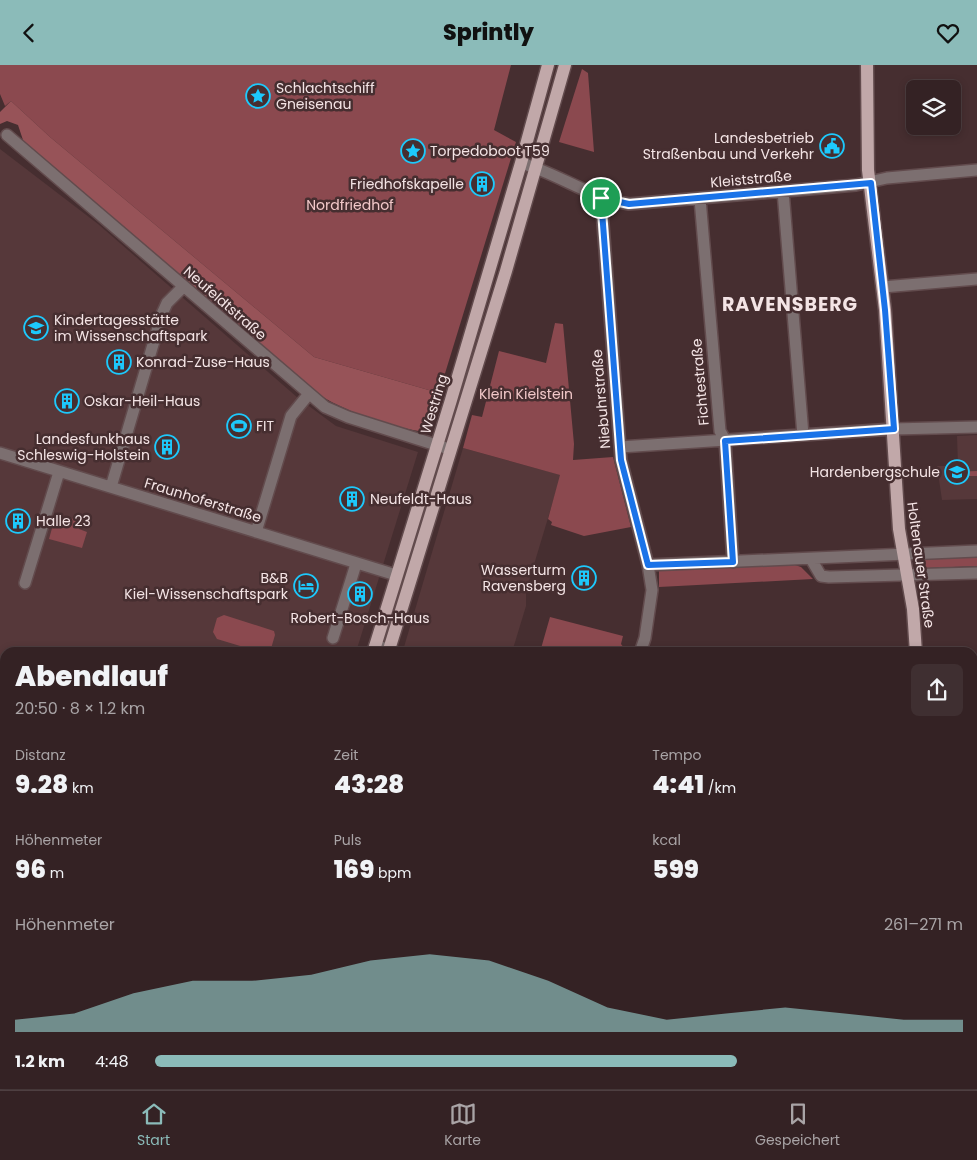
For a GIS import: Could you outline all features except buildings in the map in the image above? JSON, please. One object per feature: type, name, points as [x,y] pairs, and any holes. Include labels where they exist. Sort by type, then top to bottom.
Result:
[{"type":"main road","name":"Westring","points":[[375,647],[522,163],[548,65]]},
{"type":"main road","name":"Westring","points":[[393,647],[450,449],[506,271],[534,167],[565,65]]},
{"type":"main road","name":"Holtenauer Straße","points":[[866,65],[868,170],[883,287],[894,429],[898,519],[915,647]]},
{"type":"main road","name":"Holtenauer Straße","points":[[871,183],[875,170],[875,65]]},
{"type":"street","name":"Neufeldtstraße","points":[[7,135],[308,395],[325,407],[348,417],[450,449]]},
{"type":"street","points":[[522,163],[534,167]]},
{"type":"street","name":"Kleiststraße","points":[[534,167],[601,198],[629,204],[871,183],[887,178],[977,170]]},
{"type":"street","points":[[783,191],[803,435]]},
{"type":"street","name":"Niebuhrstraße","points":[[601,198],[621,460],[648,565],[651,598],[642,647]]},
{"type":"street","name":"Fichtestraße","points":[[700,199],[720,431],[725,441],[733,562]]},
{"type":"street","points":[[883,287],[977,279]]},
{"type":"street","points":[[111,487],[162,314],[167,303],[183,287]]},
{"type":"street","points":[[256,532],[292,417],[308,395]]},
{"type":"street","points":[[620,447],[894,429],[977,427]]},
{"type":"street","name":"Fraunhoferstraße","points":[[0,453],[396,575]]},
{"type":"street","points":[[25,583],[60,472]]},
{"type":"street","points":[[648,565],[977,551]]},
{"type":"street","points":[[811,559],[817,571],[824,576],[907,576],[977,573]]},
{"type":"street","points":[[333,638],[356,563]]},
{"type":"shaded area","points":[[11,101],[50,137],[314,357],[439,393],[427,432],[369,418],[339,406],[315,392],[24,143],[18,125],[7,121],[0,124],[0,112]]},
{"type":"shaded area","points":[[0,149],[98,224],[298,398],[336,426],[418,452],[358,647],[0,647]]},
{"type":"shaded area","name":"Hardenbergschule","points":[[977,435],[977,499],[942,500],[937,466],[958,466],[957,436]]},
{"type":"shaded area","points":[[463,448],[561,475],[526,591],[526,606],[514,647],[404,647]]},
{"type":"shaded area","points":[[0,1089],[226,1089],[226,1090]]},
{"type":"shaded area","points":[[274,1089],[387,1089],[387,1090]]},
{"type":"green space","name":"Nordfriedhof","points":[[0,65],[511,65],[494,130],[516,142],[439,393],[314,357],[50,137],[11,101],[5,106],[0,94]]},
{"type":"green space","points":[[582,69],[588,73],[594,152],[559,142]]},
{"type":"green space","name":"Klein Kielstein","points":[[555,323],[563,324],[574,444],[573,460],[613,457],[631,527],[584,536],[551,525],[552,522],[548,519],[560,475],[463,448],[472,415],[482,417],[499,351],[546,363]]},
{"type":"green space","points":[[977,471],[977,476],[951,476],[951,472]]},
{"type":"green space","points":[[56,514],[81,521],[79,529],[87,532],[82,548],[49,539]]},
{"type":"green space","points":[[977,556],[977,566],[929,568],[921,571],[917,560]]},
{"type":"green space","points":[[792,564],[801,567],[813,579],[659,587],[659,570]]},
{"type":"green space","points":[[224,615],[274,631],[275,635],[271,647],[243,647],[217,639],[213,632],[217,618]]},
{"type":"green space","points":[[550,617],[623,636],[621,644],[623,647],[541,647]]},
{"type":"green space","points":[[0,1089],[21,1089],[21,1090]]},
{"type":"place","name":"Schlachtschiff Gneisenau","points":[[258,96]]},
{"type":"place","name":"Landesbetrieb Straßenbau und Verkehr","points":[[832,146]]},
{"type":"place","name":"Torpedoboot T59","points":[[413,151]]},
{"type":"place","name":"Friedhofskapelle","points":[[482,184]]},
{"type":"place","name":"Kindertagesstätte im Wissenschaftspark","points":[[36,328]]},
{"type":"place","name":"Konrad-Zuse-Haus","points":[[119,362]]},
{"type":"place","name":"Oskar-Heil-Haus","points":[[67,401]]},
{"type":"place","name":"FIT","points":[[239,426]]},
{"type":"place","name":"Landesfunkhaus Schleswig-Holstein","points":[[167,447]]},
{"type":"place","name":"Hardenbergschule","points":[[957,472]]},
{"type":"place","name":"Neufeldt-Haus","points":[[352,499]]},
{"type":"place","name":"Halle 23","points":[[18,521]]},
{"type":"place","name":"Wasserturm Ravensberg","points":[[584,578]]},
{"type":"place","name":"B&B Kiel-Wissenschaftspark","points":[[306,586]]},
{"type":"place","name":"Robert-Bosch-Haus","points":[[360,594]]},
{"type":"district","name":"RAVENSBERG","points":[[790,304]]},
{"type":"route","points":[[871,183],[881,263],[894,429],[725,441],[733,562],[648,565],[621,460],[601,198],[629,204],[871,183]]}]
